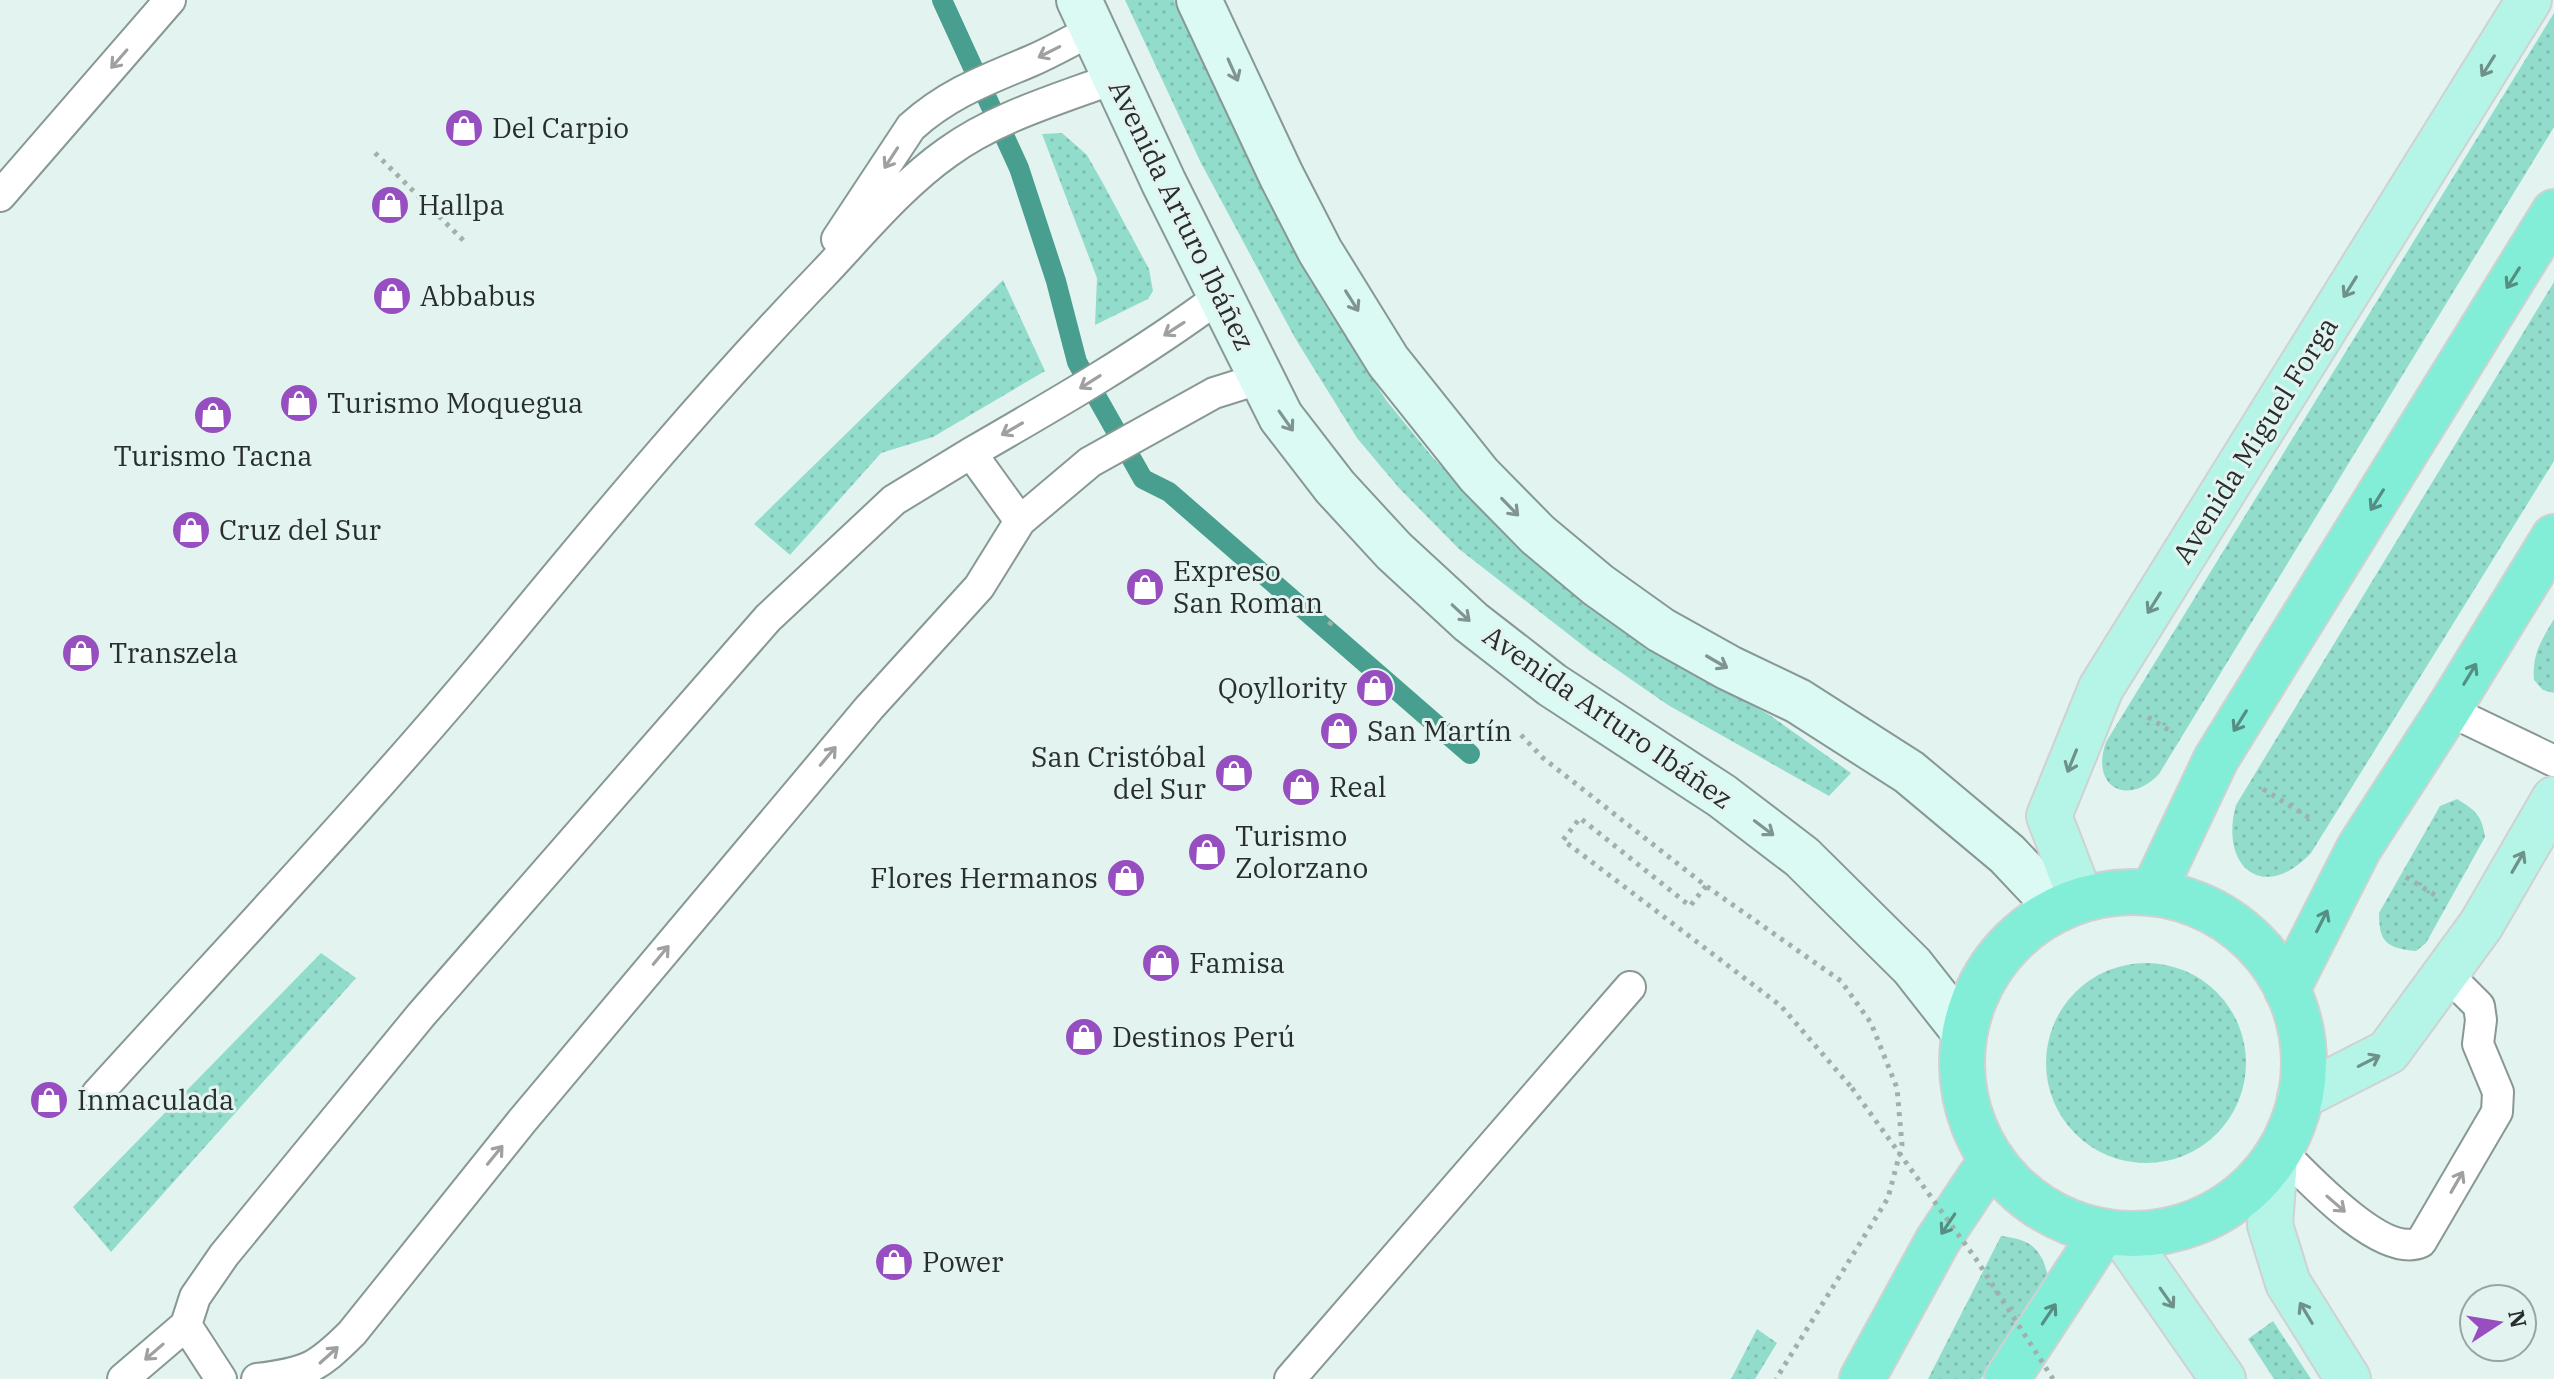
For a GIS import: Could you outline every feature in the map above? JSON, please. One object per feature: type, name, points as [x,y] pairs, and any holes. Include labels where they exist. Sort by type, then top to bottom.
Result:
[{"type":"highway","points":[[2153,892],[2216,759],[2554,212]]},
{"type":"highway","points":[[2287,990],[2359,848],[2554,537]]},
{"type":"highway","points":[[2153,892],[2208,908],[2233,924],[2273,965],[2296,1015],[2304,1069],[2293,1124],[2278,1154],[2252,1186],[2224,1209],[2192,1224],[2157,1233],[2113,1233],[2071,1222],[2041,1207],[2013,1186],[1992,1159],[1976,1130],[1966,1098],[1962,1064],[1964,1032],[1973,1001],[1987,972],[2030,925],[2069,903],[2104,893],[2153,892]]},
{"type":"highway","points":[[1862,1379],[1938,1240],[1992,1159]]},
{"type":"highway","points":[[2007,1379],[2113,1233]]},
{"type":"main road","points":[[1199,0],[1320,251],[1388,361],[1489,485],[1538,535],[1598,585],[1661,630],[1729,668],[1798,701],[1909,772],[2069,903]]},
{"type":"main road","name":"Avenida Miguel Forga","points":[[2069,903],[2049,816],[2101,688],[2529,0]]},
{"type":"main road","name":"Avenida Arturo Ibáñez","points":[[1086,15],[1219,297],[1281,417],[1335,487],[1416,571],[1471,622],[1552,685],[1722,796],[1802,857],[1912,966],[1964,1032]]},
{"type":"main road","points":[[2300,1097],[2388,1052],[2481,925],[2554,799]]},
{"type":"main road","points":[[2278,1154],[2270,1225],[2288,1283],[2348,1379]]},
{"type":"main road","points":[[2113,1233],[2223,1379]]},
{"type":"lane","points":[[0,196],[170,0]]},
{"type":"lane","points":[[796,301],[911,127],[942,100],[1033,60],[1086,15]]},
{"type":"lane","points":[[97,1094],[436,721],[632,485],[796,301],[894,200],[962,142],[1025,112],[1115,78]]},
{"type":"lane","points":[[123,1379],[186,1325],[195,1297],[224,1255],[401,1039],[768,618],[894,500],[1053,406],[1219,297]]},
{"type":"lane","points":[[257,1379],[288,1375],[322,1363],[352,1333],[522,1121],[858,720],[979,587],[1020,521],[1090,462],[1214,393],[1262,378]]},
{"type":"lane","points":[[971,453],[1020,521]]},
{"type":"lane","points":[[2448,710],[2554,761]]},
{"type":"lane","points":[[2278,1154],[2360,1223],[2396,1243],[2413,1245],[2421,1242],[2497,1112],[2500,1099],[2478,1044],[2479,1006],[2446,973]]},
{"type":"lane","points":[[1290,1379],[1630,987]]},
{"type":"lane","points":[[186,1325],[221,1379]]},
{"type":"path","points":[[375,153],[464,241]]},
{"type":"path","points":[[1329,625],[1334,619]]},
{"type":"path","points":[[2139,711],[2173,733]]},
{"type":"path","points":[[1511,725],[1543,758],[1706,886],[1841,981],[1871,1023],[1897,1088],[1902,1145],[1888,1198],[1776,1379]]},
{"type":"path","points":[[2261,787],[2314,820]]},
{"type":"path","points":[[1706,886],[1690,906],[1580,818],[1563,840],[1781,1006],[1816,1044],[1852,1088],[1976,1259],[2053,1379]]},
{"type":"path","points":[[2400,873],[2437,896]]},
{"type":"green space","points":[[1125,0],[1174,0],[1241,143],[1319,295],[1386,400],[1434,459],[1485,510],[1682,663],[1771,716],[1851,773],[1829,796],[1668,705],[1590,651],[1459,549],[1399,488],[1357,438],[1295,338],[1201,163]]},
{"type":"green space","points":[[2554,13],[2554,127],[2159,774],[2135,790],[2114,787],[2103,770],[2106,742]]},
{"type":"green space","points":[[1062,133],[1087,155],[1149,269],[1153,291],[1148,299],[1095,325],[1097,278],[1042,134]]},
{"type":"green space","points":[[1003,280],[1045,371],[933,437],[881,453],[790,555],[754,524]]},
{"type":"green space","points":[[2554,282],[2554,461],[2311,853],[2277,876],[2262,876],[2249,871],[2234,845],[2232,827],[2236,805]]},
{"type":"green space","points":[[2554,619],[2554,693],[2543,690],[2534,680],[2534,663],[2538,648]]},
{"type":"green space","points":[[2457,799],[2477,814],[2485,837],[2426,943],[2416,951],[2392,946],[2383,937],[2379,913],[2440,806]]},
{"type":"green space","points":[[321,953],[356,978],[111,1252],[73,1207]]},
{"type":"green space","points":[[2146,963],[2184,970],[2217,992],[2239,1025],[2246,1063],[2239,1101],[2217,1134],[2184,1156],[2146,1163],[2108,1156],[2075,1134],[2053,1101],[2046,1063],[2053,1025],[2075,992],[2108,970]]},
{"type":"green space","points":[[2001,1236],[2021,1240],[2034,1248],[2043,1261],[2049,1280],[1981,1379],[1928,1379]]},
{"type":"green space","points":[[2273,1321],[2311,1379],[2274,1379],[2248,1339]]},
{"type":"green space","points":[[1757,1329],[1777,1343],[1755,1379],[1731,1379]]},
{"type":"waterway","points":[[942,0],[1019,168],[1056,281],[1077,362],[1143,479],[1169,492],[1470,754]]},
{"type":"place","name":"Del Carpio","points":[[464,128]]},
{"type":"place","name":"Hallpa","points":[[390,205]]},
{"type":"place","name":"Abbabus","points":[[392,296]]},
{"type":"place","name":"Turismo Moquegua","points":[[299,403]]},
{"type":"place","name":"Turismo Tacna","points":[[213,415]]},
{"type":"place","name":"Cruz del Sur","points":[[191,530]]},
{"type":"place","name":"Expreso San Roman","points":[[1145,587]]},
{"type":"place","name":"Transzela","points":[[81,653]]},
{"type":"place","name":"Qoyllority","points":[[1375,688]]},
{"type":"place","name":"San Martín","points":[[1339,731]]},
{"type":"place","name":"San Cristóbal del Sur","points":[[1234,773]]},
{"type":"place","name":"Real","points":[[1301,787]]},
{"type":"place","name":"Turismo Zolorzano","points":[[1207,852]]},
{"type":"place","name":"Flores Hermanos","points":[[1126,878]]},
{"type":"place","name":"Famisa","points":[[1161,963]]},
{"type":"place","name":"Destinos Perú","points":[[1084,1037]]},
{"type":"place","name":"Inmaculada","points":[[49,1100]]},
{"type":"place","name":"Power","points":[[894,1262]]}]
